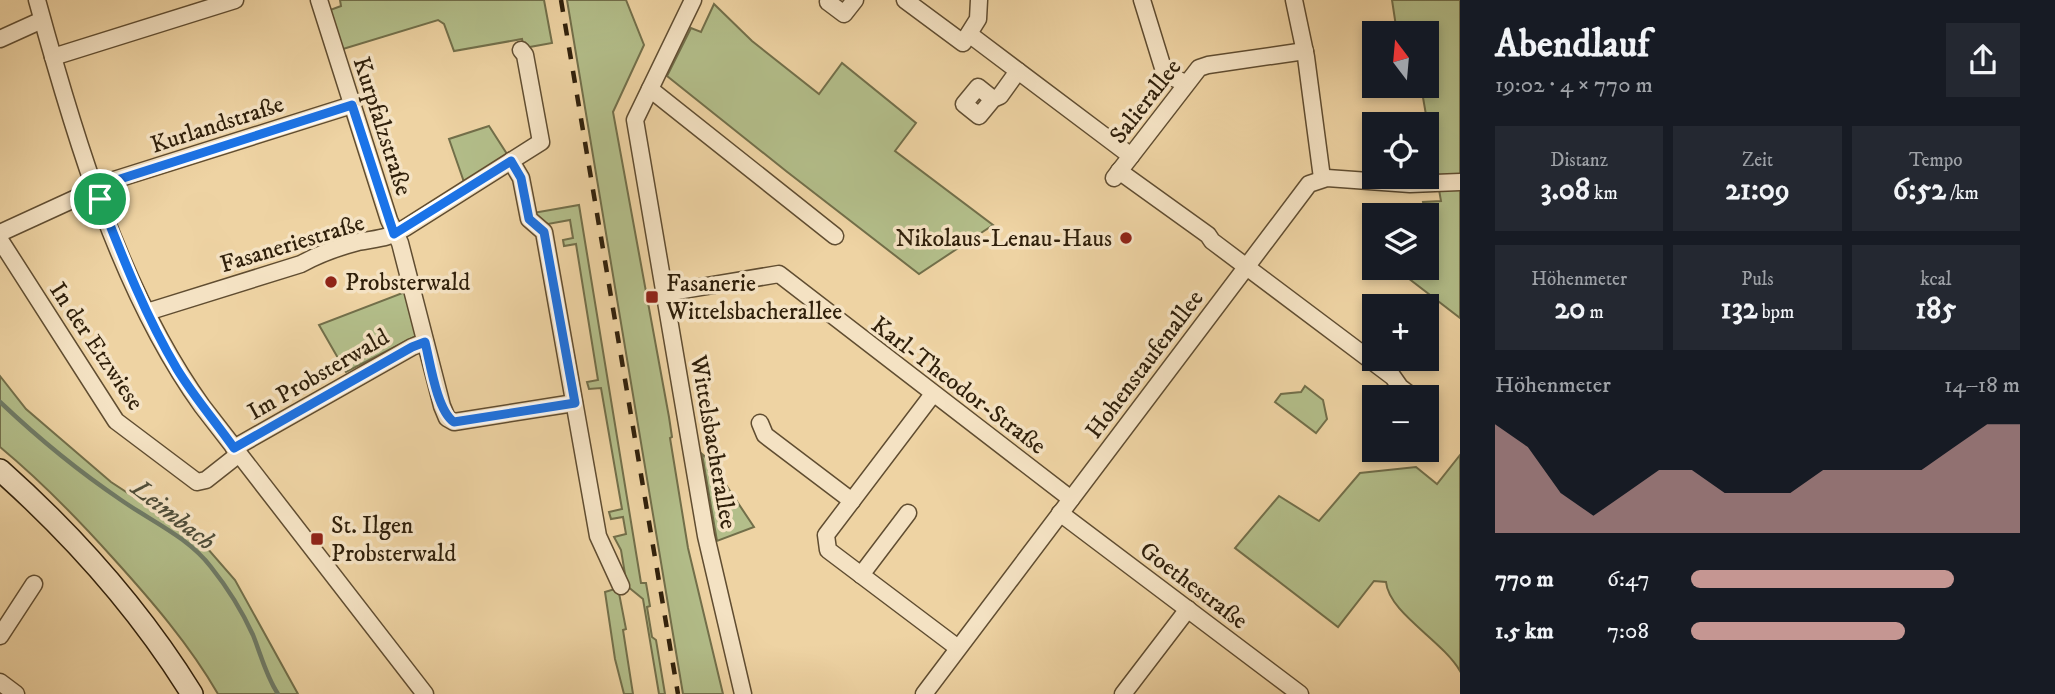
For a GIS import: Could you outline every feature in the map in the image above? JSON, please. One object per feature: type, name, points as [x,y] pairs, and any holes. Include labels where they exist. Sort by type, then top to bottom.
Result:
[{"type":"main road","points":[[0,470],[80,547],[165,651],[192,694]]},
{"type":"street","points":[[37,0],[53,57],[116,241],[147,312],[183,379],[425,694]]},
{"type":"street","points":[[53,57],[235,0]]},
{"type":"street","name":"Kurpfalzstraße","points":[[319,0],[394,234],[401,246],[447,418],[454,422],[575,403]]},
{"type":"street","name":"Wittelsbacherallee","points":[[693,0],[635,120],[706,536],[743,694]]},
{"type":"street","points":[[830,0],[828,2],[844,14],[855,0]]},
{"type":"street","points":[[905,0],[963,43],[979,18],[979,0]]},
{"type":"street","points":[[1142,0],[1163,68],[1171,77],[1186,83]]},
{"type":"street","points":[[1294,0],[1305,51],[1322,178],[1410,184],[1460,182]]},
{"type":"street","points":[[0,39],[42,20]]},
{"type":"street","points":[[969,34],[1131,156]]},
{"type":"street","name":"Fasaneriestraße","points":[[147,312],[301,264],[316,256],[360,242],[383,239],[541,142],[525,55],[521,50]]},
{"type":"street","name":"Salierallee","points":[[1246,266],[1212,241],[1202,244],[1152,206],[1152,196],[1116,175],[1197,69],[1208,65],[1305,51]]},
{"type":"street","points":[[993,99],[1000,96],[1018,71]]},
{"type":"street","points":[[650,89],[835,236]]},
{"type":"street","name":"Kurlandstraße","points":[[0,233],[96,188],[352,105]]},
{"type":"street","points":[[511,161],[521,178],[529,219],[544,232],[598,536],[621,586]]},
{"type":"street","name":"Hohenstaufenallee","points":[[924,694],[1302,192],[1312,182],[1322,178]]},
{"type":"street","name":"In der Etzwiese","points":[[0,240],[119,424],[197,482],[206,480],[236,451]]},
{"type":"street","points":[[1246,266],[1393,377],[1397,385]]},
{"type":"street","name":"Karl-Theodor-Straße","points":[[665,293],[779,274],[1071,499]]},
{"type":"street","name":"Im Probsterwald","points":[[236,451],[412,347],[425,342]]},
{"type":"street","points":[[933,394],[826,535],[828,550],[958,648]]},
{"type":"street","points":[[760,423],[765,435],[852,501]]},
{"type":"street","points":[[861,575],[908,513]]},
{"type":"street","name":"Goethestraße","points":[[1060,513],[1300,694]]},
{"type":"street","points":[[0,636],[34,584]]},
{"type":"street","points":[[1123,694],[1188,609]]},
{"type":"street","points":[[0,682],[16,694]]},
{"type":"green space","points":[[340,0],[544,0],[552,43],[524,48],[522,39],[454,51],[444,24],[438,20],[343,49],[330,10],[341,6]]},
{"type":"green space","points":[[567,0],[626,0],[644,45],[613,112],[669,417],[688,548],[723,694],[683,694]]},
{"type":"green space","points":[[1392,0],[1460,0],[1460,318],[1439,302],[1439,294],[1429,294],[1411,280],[1439,280],[1439,203],[1423,202],[1441,201],[1439,112],[1426,112],[1423,98],[1439,98],[1439,21],[1395,21]]},
{"type":"green space","points":[[714,4],[752,41],[819,94],[842,63],[916,123],[895,151],[993,225],[919,274],[786,171],[667,76],[691,28],[701,32]]},
{"type":"green space","points":[[489,126],[507,154],[464,182],[449,139]]},
{"type":"green space","points":[[579,205],[641,583],[646,583],[652,637],[656,640],[665,694],[659,694],[643,599],[627,586],[621,550],[614,537],[626,534],[623,517],[611,519],[609,512],[622,509],[601,388],[589,389],[587,382],[598,380],[576,244],[564,246],[563,240],[573,238],[570,220],[548,224],[533,213]]},
{"type":"green space","points":[[405,292],[418,335],[346,372],[319,325]]},
{"type":"green space","points":[[0,376],[26,409],[111,482],[201,541],[235,580],[298,694],[218,694],[182,640],[127,573],[58,500],[0,447]]},
{"type":"green space","points":[[1305,386],[1323,400],[1327,419],[1316,433],[1275,402],[1281,394],[1301,392]]},
{"type":"green space","points":[[702,454],[710,461],[754,527],[717,541]]},
{"type":"green space","points":[[1460,455],[1460,671],[1441,648],[1396,605],[1386,582],[1374,581],[1338,627],[1235,548],[1279,496],[1319,521],[1360,473],[1416,467],[1437,484]]},
{"type":"green space","points":[[618,588],[626,629],[623,630],[633,694],[624,694],[615,659],[605,592]]},
{"type":"waterway","name":"Leimbach","points":[[0,402],[74,466],[202,556],[244,617],[278,694]]},
{"type":"railway","points":[[561,0],[678,694]]},
{"type":"place","name":"Nikolaus-Lenau-Haus","points":[[1126,238]]},
{"type":"place","name":"Probsterwald","points":[[331,282]]},
{"type":"place","name":"Fasanerie Wittelsbacherallee","points":[[652,297]]},
{"type":"place","name":"St. Ilgen Probsterwald","points":[[317,539]]},
{"type":"route","points":[[352,105],[394,234],[511,161],[521,178],[529,219],[544,232],[575,403],[454,422],[444,413],[425,342],[234,448],[176,367],[147,312],[100,199],[95,187],[352,105]]}]
